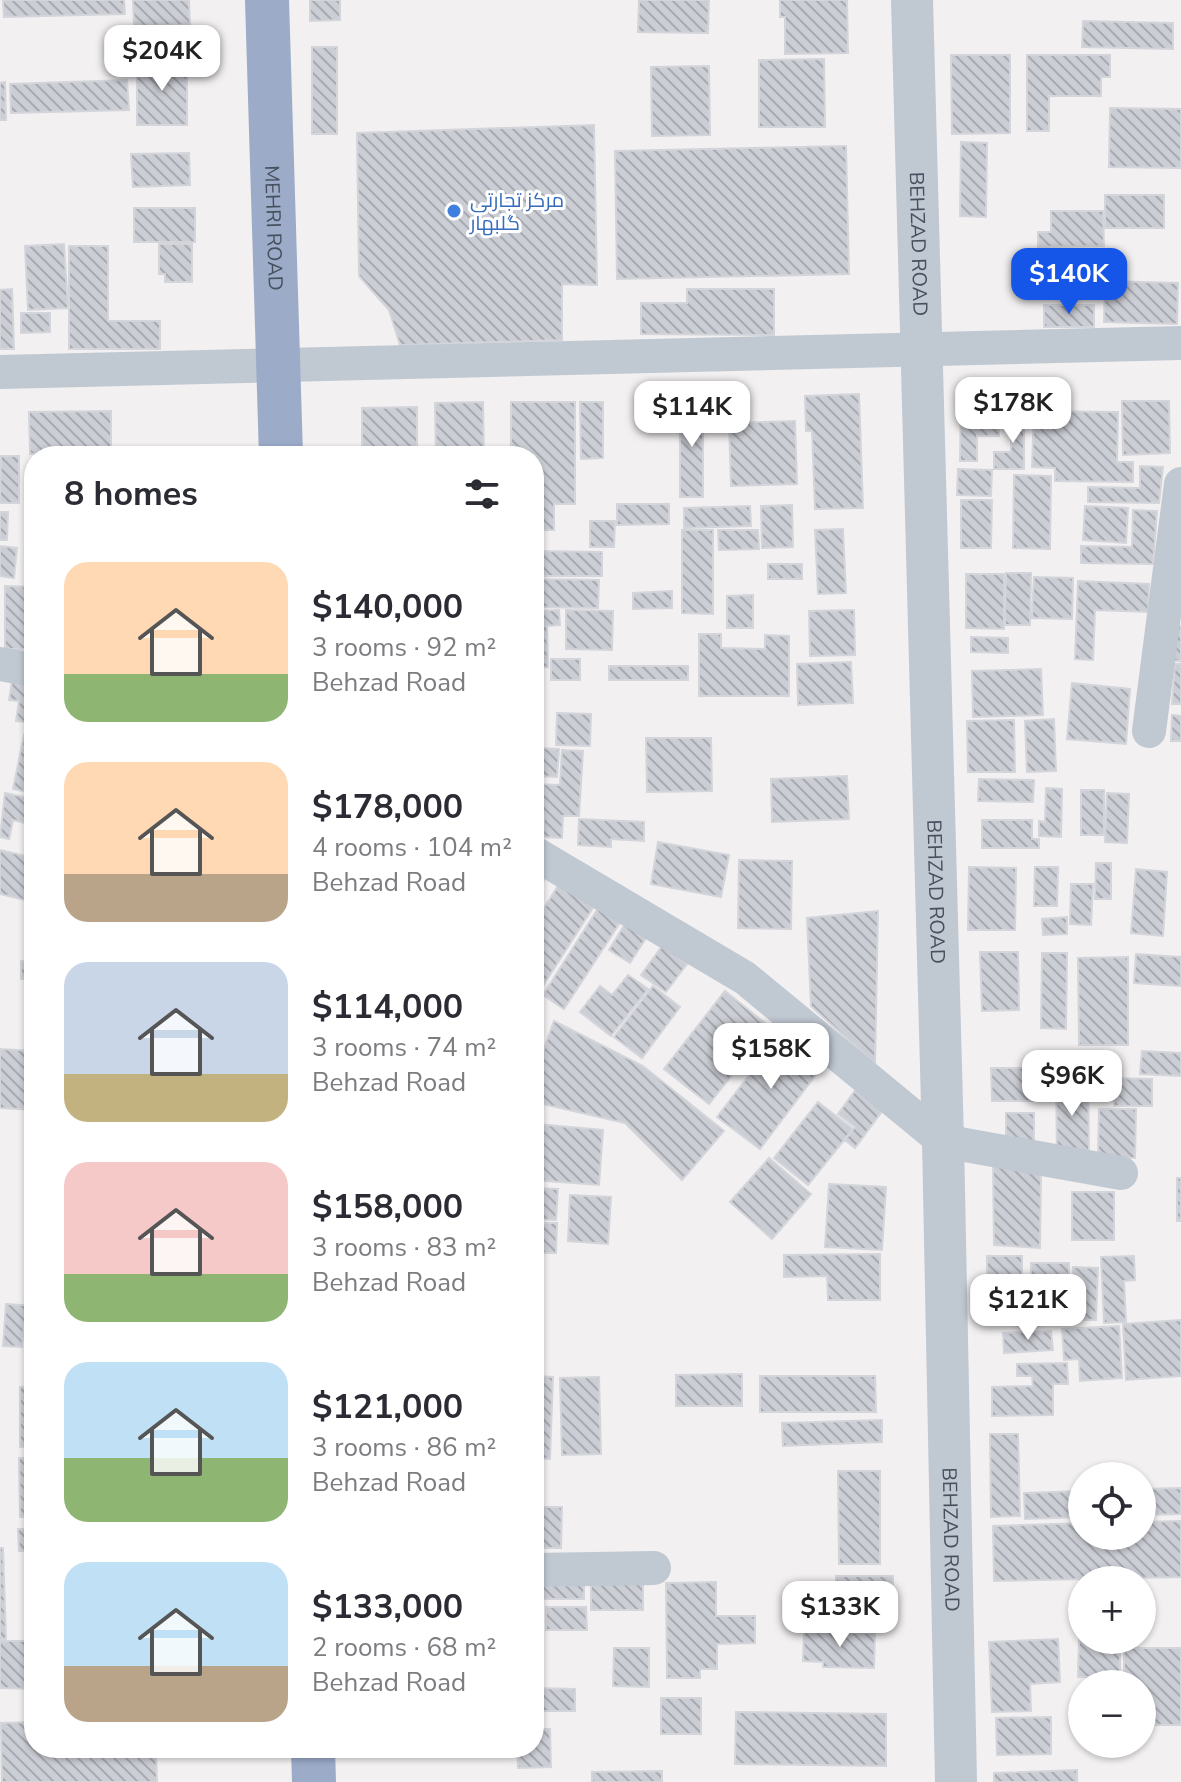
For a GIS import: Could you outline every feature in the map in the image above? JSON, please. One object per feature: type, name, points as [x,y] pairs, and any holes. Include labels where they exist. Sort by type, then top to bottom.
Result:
[{"type":"highway","name":"MEHRI ROAD","points":[[267,0],[281,446]]},
{"type":"highway","points":[[313,1758],[314,1782]]},
{"type":"street","name":"BEHZAD ROAD","points":[[912,0],[943,1141],[956,1782]]},
{"type":"street","points":[[0,372],[1181,343]]},
{"type":"street","points":[[1149,731],[1181,484]]},
{"type":"street","points":[[0,664],[24,668]]},
{"type":"street","points":[[544,859],[745,978],[943,1141],[1121,1173]]},
{"type":"street","points":[[544,1570],[654,1568]]},
{"type":"building","points":[[3,0],[124,0],[125,14],[4,17]]},
{"type":"building","points":[[133,0],[189,0],[190,25],[134,26]]},
{"type":"building","points":[[310,0],[340,0],[340,20],[310,21]]},
{"type":"building","points":[[639,0],[709,0],[708,33],[638,32]]},
{"type":"building","points":[[780,0],[847,0],[848,53],[785,54],[785,17],[780,17]]},
{"type":"building","points":[[1083,21],[1173,23],[1173,49],[1082,47]]},
{"type":"building","points":[[312,47],[337,47],[337,134],[312,134]]},
{"type":"building","points":[[951,55],[1010,55],[1010,133],[952,134]]},
{"type":"building","points":[[1027,55],[1110,55],[1110,77],[1101,77],[1101,96],[1049,96],[1049,131],[1027,131]]},
{"type":"building","points":[[824,59],[825,127],[759,127],[759,60]]},
{"type":"building","points":[[137,61],[187,61],[187,125],[137,125]]},
{"type":"building","points":[[709,66],[710,135],[652,136],[651,67]]},
{"type":"building","points":[[127,80],[129,110],[11,113],[10,84]]},
{"type":"building","points":[[5,82],[6,120],[0,120],[0,83]]},
{"type":"building","points":[[1110,108],[1181,109],[1181,168],[1109,167]]},
{"type":"building","points":[[594,125],[597,285],[562,284],[562,340],[400,345],[389,310],[359,276],[357,133]]},
{"type":"building","points":[[961,142],[987,143],[986,217],[960,216]]},
{"type":"building","points":[[846,146],[849,274],[617,279],[615,151]]},
{"type":"building","points":[[189,153],[190,185],[133,187],[131,154]]},
{"type":"building","points":[[1105,195],[1164,195],[1164,228],[1105,228]]},
{"type":"building","points":[[134,208],[195,208],[195,242],[134,242]]},
{"type":"building","points":[[1051,211],[1103,211],[1104,246],[1038,247],[1038,232],[1051,232]]},
{"type":"building","points":[[64,244],[68,308],[28,310],[25,246]]},
{"type":"building","points":[[159,244],[192,244],[192,282],[165,282],[165,274],[159,274]]},
{"type":"building","points":[[69,246],[108,246],[108,321],[160,321],[160,349],[69,349]]},
{"type":"building","points":[[1039,251],[1104,251],[1104,292],[1052,292],[1052,265],[1039,265]]},
{"type":"building","points":[[1105,281],[1178,283],[1177,324],[1104,322]]},
{"type":"building","points":[[12,289],[14,349],[0,349],[0,290]]},
{"type":"building","points":[[687,289],[774,289],[774,335],[641,334],[641,303],[687,303]]},
{"type":"building","points":[[1044,305],[1094,305],[1094,327],[1044,327]]},
{"type":"building","points":[[21,313],[50,313],[50,332],[21,333]]},
{"type":"building","points":[[961,389],[999,389],[999,436],[977,436],[977,461],[960,461]]},
{"type":"building","points":[[859,394],[863,508],[815,509],[812,431],[806,431],[805,396]]},
{"type":"building","points":[[680,401],[703,401],[703,497],[680,497]]},
{"type":"building","points":[[1122,401],[1169,401],[1170,453],[1123,455]]},
{"type":"building","points":[[483,402],[484,446],[436,446],[435,403]]},
{"type":"building","points":[[511,402],[575,402],[575,504],[554,504],[554,530],[544,530],[544,446],[511,446]]},
{"type":"building","points":[[580,402],[603,402],[603,458],[581,459]]},
{"type":"building","points":[[417,407],[417,446],[362,446],[362,408]]},
{"type":"building","points":[[1011,410],[1024,410],[1024,469],[994,469],[994,452],[1011,452]]},
{"type":"building","points":[[111,411],[111,446],[30,446],[29,412]]},
{"type":"building","points":[[1034,411],[1118,412],[1117,462],[1133,462],[1133,482],[1055,481],[1055,468],[1032,467]]},
{"type":"building","points":[[795,421],[797,484],[731,486],[729,423]]},
{"type":"building","points":[[1,456],[19,456],[19,503],[0,503]]},
{"type":"building","points":[[1140,466],[1163,467],[1159,503],[1088,502],[1088,487],[1140,488]]},
{"type":"building","points":[[958,469],[992,470],[991,496],[957,495]]},
{"type":"building","points":[[1014,475],[1051,476],[1050,549],[1013,548]]},
{"type":"building","points":[[961,500],[992,500],[991,548],[961,548]]},
{"type":"building","points":[[617,504],[669,504],[669,524],[617,525]]},
{"type":"building","points":[[792,505],[793,547],[762,548],[761,506]]},
{"type":"building","points":[[750,506],[751,526],[684,528],[684,508]]},
{"type":"building","points":[[1085,506],[1128,508],[1126,543],[1083,540]]},
{"type":"building","points":[[1133,510],[1157,511],[1153,564],[1081,563],[1081,546],[1132,547]]},
{"type":"building","points":[[0,512],[8,512],[7,540],[0,540]]},
{"type":"building","points":[[590,521],[615,521],[614,547],[590,547]]},
{"type":"building","points":[[843,529],[846,593],[818,594],[815,530]]},
{"type":"building","points":[[682,530],[713,530],[713,614],[682,613]]},
{"type":"building","points":[[718,530],[758,530],[759,549],[719,550]]},
{"type":"building","points":[[0,546],[17,548],[14,578],[0,576]]},
{"type":"building","points":[[544,551],[602,552],[602,576],[544,576]]},
{"type":"building","points":[[768,564],[802,564],[802,579],[768,579]]},
{"type":"building","points":[[1006,573],[1031,573],[1030,625],[1005,625]]},
{"type":"building","points":[[966,574],[1004,574],[1004,629],[966,628]]},
{"type":"building","points":[[1034,577],[1073,578],[1072,619],[1032,618]]},
{"type":"building","points":[[544,579],[599,580],[598,608],[544,607]]},
{"type":"building","points":[[1078,581],[1149,584],[1148,612],[1095,610],[1093,660],[1075,659]]},
{"type":"building","points":[[5,586],[24,587],[24,649],[5,649]]},
{"type":"building","points":[[672,591],[672,608],[633,609],[633,593]]},
{"type":"building","points":[[753,595],[753,628],[727,628],[727,596]]},
{"type":"building","points":[[559,610],[560,625],[547,626],[548,667],[544,667],[544,611]]},
{"type":"building","points":[[566,610],[613,611],[612,650],[566,649]]},
{"type":"building","points":[[854,610],[855,655],[810,656],[809,611]]},
{"type":"building","points":[[1176,626],[1181,626],[1181,661],[1174,661]]},
{"type":"building","points":[[699,634],[721,634],[721,648],[765,649],[765,635],[789,636],[789,696],[699,696]]},
{"type":"building","points":[[971,637],[1008,638],[1008,653],[971,652]]},
{"type":"building","points":[[551,659],[580,659],[580,680],[551,680]]},
{"type":"building","points":[[851,662],[853,703],[798,705],[797,664]]},
{"type":"building","points":[[1175,664],[1181,664],[1181,704],[1172,704]]},
{"type":"building","points":[[609,666],[688,666],[688,680],[609,680]]},
{"type":"building","points":[[1041,669],[1043,715],[973,717],[972,671]]},
{"type":"building","points":[[12,681],[24,683],[24,722],[16,721],[19,701],[9,700]]},
{"type":"building","points":[[1072,683],[1130,689],[1126,744],[1067,739]]},
{"type":"building","points":[[557,713],[591,714],[590,746],[556,745]]},
{"type":"building","points":[[1172,715],[1181,716],[1181,741],[1171,741]]},
{"type":"building","points":[[1054,719],[1056,771],[1027,772],[1025,721]]},
{"type":"building","points":[[1014,720],[1015,772],[968,772],[967,721]]},
{"type":"building","points":[[24,735],[24,791],[13,789]]},
{"type":"building","points":[[646,738],[711,738],[712,791],[647,792]]},
{"type":"building","points":[[544,748],[559,749],[557,777],[544,776]]},
{"type":"building","points":[[562,750],[583,751],[579,816],[563,816],[562,838],[544,837],[544,784],[560,785]]},
{"type":"building","points":[[847,776],[849,819],[772,822],[771,779]]},
{"type":"building","points":[[979,779],[1034,780],[1033,802],[978,801]]},
{"type":"building","points":[[1046,788],[1062,789],[1061,837],[1039,836],[1039,821],[1045,822]]},
{"type":"building","points":[[1081,790],[1104,790],[1104,835],[1081,835]]},
{"type":"building","points":[[5,793],[24,797],[24,823],[13,820],[9,839],[0,837]]},
{"type":"building","points":[[1107,793],[1129,794],[1127,843],[1105,842]]},
{"type":"building","points":[[579,819],[644,822],[644,841],[611,839],[611,847],[578,845]]},
{"type":"building","points":[[982,820],[1032,820],[1032,839],[1039,839],[1039,848],[982,848]]},
{"type":"building","points":[[658,842],[729,855],[721,897],[651,884]]},
{"type":"building","points":[[0,850],[24,856],[24,900],[0,894]]},
{"type":"building","points":[[739,860],[792,861],[791,929],[738,928]]},
{"type":"building","points":[[1096,863],[1111,863],[1111,899],[1095,899]]},
{"type":"building","points":[[969,867],[1016,868],[1015,930],[968,930]]},
{"type":"building","points":[[1035,867],[1058,867],[1057,906],[1034,906]]},
{"type":"building","points":[[1136,869],[1167,872],[1163,936],[1131,933]]},
{"type":"building","points":[[561,881],[596,903],[544,984],[544,908]]},
{"type":"building","points":[[1071,884],[1093,884],[1091,925],[1070,924]]},
{"type":"building","points":[[599,907],[621,921],[564,1009],[544,993]]},
{"type":"building","points":[[878,911],[875,1064],[811,1006],[807,918]]},
{"type":"building","points":[[1067,917],[1067,934],[1043,935],[1042,919]]},
{"type":"building","points":[[625,924],[646,938],[630,963],[609,950]]},
{"type":"building","points":[[662,946],[687,964],[666,992],[641,975]]},
{"type":"building","points":[[980,952],[1018,952],[1019,1010],[982,1011]]},
{"type":"building","points":[[1042,953],[1067,953],[1066,1029],[1041,1028]]},
{"type":"building","points":[[1136,954],[1181,957],[1181,986],[1134,983]]},
{"type":"building","points":[[1128,957],[1128,1045],[1079,1045],[1078,958]]},
{"type":"building","points":[[21,961],[24,961],[24,979],[21,979]]},
{"type":"building","points":[[628,975],[648,989],[611,1036],[580,1012],[600,986],[612,995]]},
{"type":"building","points":[[653,986],[680,1007],[642,1058],[614,1037]]},
{"type":"building","points":[[725,991],[770,1027],[709,1104],[664,1069]]},
{"type":"building","points":[[554,1021],[643,1066],[724,1131],[682,1180],[625,1123],[544,1104],[544,1049]]},
{"type":"building","points":[[782,1032],[824,1064],[760,1149],[717,1117]]},
{"type":"building","points":[[0,1049],[24,1050],[24,1109],[0,1108]]},
{"type":"building","points":[[1142,1051],[1181,1053],[1181,1076],[1140,1074]]},
{"type":"building","points":[[991,1068],[1045,1068],[1045,1101],[992,1101]]},
{"type":"building","points":[[1056,1078],[1088,1078],[1089,1157],[1057,1157]]},
{"type":"building","points":[[1114,1078],[1152,1079],[1152,1106],[1114,1106]]},
{"type":"building","points":[[856,1089],[883,1110],[855,1148],[845,1140],[855,1127],[838,1114]]},
{"type":"building","points":[[818,1102],[853,1129],[808,1185],[774,1158]]},
{"type":"building","points":[[1099,1109],[1136,1109],[1135,1158],[1098,1157]]},
{"type":"building","points":[[1006,1113],[1034,1113],[1034,1147],[1006,1147]]},
{"type":"building","points":[[544,1125],[603,1130],[599,1185],[544,1181]]},
{"type":"building","points":[[769,1158],[811,1194],[772,1239],[730,1202]]},
{"type":"building","points":[[993,1164],[1041,1173],[1040,1248],[994,1245]]},
{"type":"building","points":[[1177,1178],[1181,1178],[1181,1221],[1177,1221]]},
{"type":"building","points":[[829,1184],[886,1187],[882,1250],[825,1247]]},
{"type":"building","points":[[544,1188],[558,1189],[556,1220],[544,1219]]},
{"type":"building","points":[[1072,1192],[1114,1192],[1114,1240],[1072,1240]]},
{"type":"building","points":[[570,1195],[611,1197],[608,1244],[568,1241]]},
{"type":"building","points":[[544,1223],[557,1223],[556,1253],[544,1253]]},
{"type":"building","points":[[880,1254],[880,1300],[828,1300],[827,1276],[784,1277],[784,1255]]},
{"type":"building","points":[[987,1256],[1022,1256],[1022,1312],[987,1312]]},
{"type":"building","points":[[1134,1256],[1135,1280],[1124,1281],[1126,1322],[1104,1323],[1101,1257]]},
{"type":"building","points":[[1031,1263],[1069,1263],[1069,1325],[1047,1325],[1047,1290],[1031,1290]]},
{"type":"building","points":[[1073,1267],[1098,1268],[1096,1320],[1071,1320]]},
{"type":"building","points":[[6,1304],[24,1305],[22,1347],[3,1346]]},
{"type":"building","points":[[1181,1320],[1181,1376],[1126,1380],[1123,1324]]},
{"type":"building","points":[[1119,1326],[1122,1378],[1080,1381],[1079,1359],[1064,1360],[1062,1329]]},
{"type":"building","points":[[1051,1331],[1053,1350],[1004,1353],[1003,1333]]},
{"type":"building","points":[[1067,1363],[1068,1384],[1053,1384],[1053,1415],[992,1416],[992,1387],[1033,1386],[1032,1376],[1017,1376],[1017,1364]]},
{"type":"building","points":[[742,1374],[742,1406],[676,1406],[676,1375]]},
{"type":"building","points":[[760,1376],[875,1376],[876,1412],[760,1412]]},
{"type":"building","points":[[544,1377],[553,1377],[550,1459],[544,1459]]},
{"type":"building","points":[[599,1377],[601,1454],[562,1455],[560,1378]]},
{"type":"building","points":[[20,1387],[24,1387],[24,1447],[20,1447]]},
{"type":"building","points":[[882,1420],[882,1442],[783,1446],[782,1423]]},
{"type":"building","points":[[990,1434],[1018,1434],[1020,1516],[991,1517]]},
{"type":"building","points":[[19,1458],[24,1458],[24,1517],[20,1517]]},
{"type":"building","points":[[838,1471],[880,1471],[880,1564],[839,1564]]},
{"type":"building","points":[[1181,1488],[1181,1514],[1156,1515],[1156,1489]]},
{"type":"building","points":[[1068,1491],[1068,1517],[1025,1519],[1024,1493]]},
{"type":"building","points":[[544,1507],[562,1507],[561,1548],[544,1548]]},
{"type":"building","points":[[1181,1521],[1181,1577],[1156,1578],[1156,1566],[1068,1566],[1068,1579],[994,1581],[993,1526],[1068,1523],[1068,1550],[1156,1550],[1156,1522]]},
{"type":"building","points":[[18,1529],[24,1529],[24,1551],[19,1551]]},
{"type":"building","points":[[0,1548],[3,1548],[6,1639],[0,1639]]},
{"type":"building","points":[[836,1576],[893,1576],[892,1621],[836,1620]]},
{"type":"building","points":[[591,1581],[643,1581],[643,1610],[591,1610]]},
{"type":"building","points":[[716,1582],[716,1616],[755,1616],[755,1643],[717,1644],[717,1669],[700,1669],[700,1678],[667,1678],[666,1583]]},
{"type":"building","points":[[544,1583],[584,1583],[584,1599],[544,1599]]},
{"type":"building","points":[[546,1607],[586,1607],[587,1630],[546,1630]]},
{"type":"building","points":[[804,1632],[875,1633],[874,1668],[823,1667],[823,1662],[803,1661]]},
{"type":"building","points":[[1058,1639],[1060,1682],[1030,1684],[1031,1711],[992,1712],[989,1642]]},
{"type":"building","points":[[0,1641],[24,1641],[24,1689],[0,1688]]},
{"type":"building","points":[[614,1648],[649,1648],[649,1687],[613,1686]]},
{"type":"building","points":[[1156,1648],[1181,1648],[1181,1725],[1156,1725],[1156,1670],[1124,1670],[1124,1654],[1156,1654]]},
{"type":"building","points":[[1079,1654],[1120,1654],[1120,1670],[1078,1670]]},
{"type":"building","points":[[544,1688],[575,1689],[575,1711],[544,1711]]},
{"type":"building","points":[[661,1698],[701,1698],[701,1734],[661,1734]]},
{"type":"building","points":[[736,1712],[886,1714],[886,1766],[735,1764]]},
{"type":"building","points":[[1051,1717],[1051,1754],[997,1755],[996,1718]]},
{"type":"building","points":[[24,1722],[24,1758],[156,1758],[157,1782],[2,1782],[1,1723]]},
{"type":"building","points":[[544,1729],[550,1729],[551,1767],[518,1768],[518,1758],[544,1758]]},
{"type":"building","points":[[1077,1770],[1077,1782],[994,1782],[994,1773]]},
{"type":"building","points":[[662,1771],[662,1782],[592,1782],[592,1772]]},
{"type":"place","name":"مرکز تجارتی گلبهار","points":[[454,211]]}]
